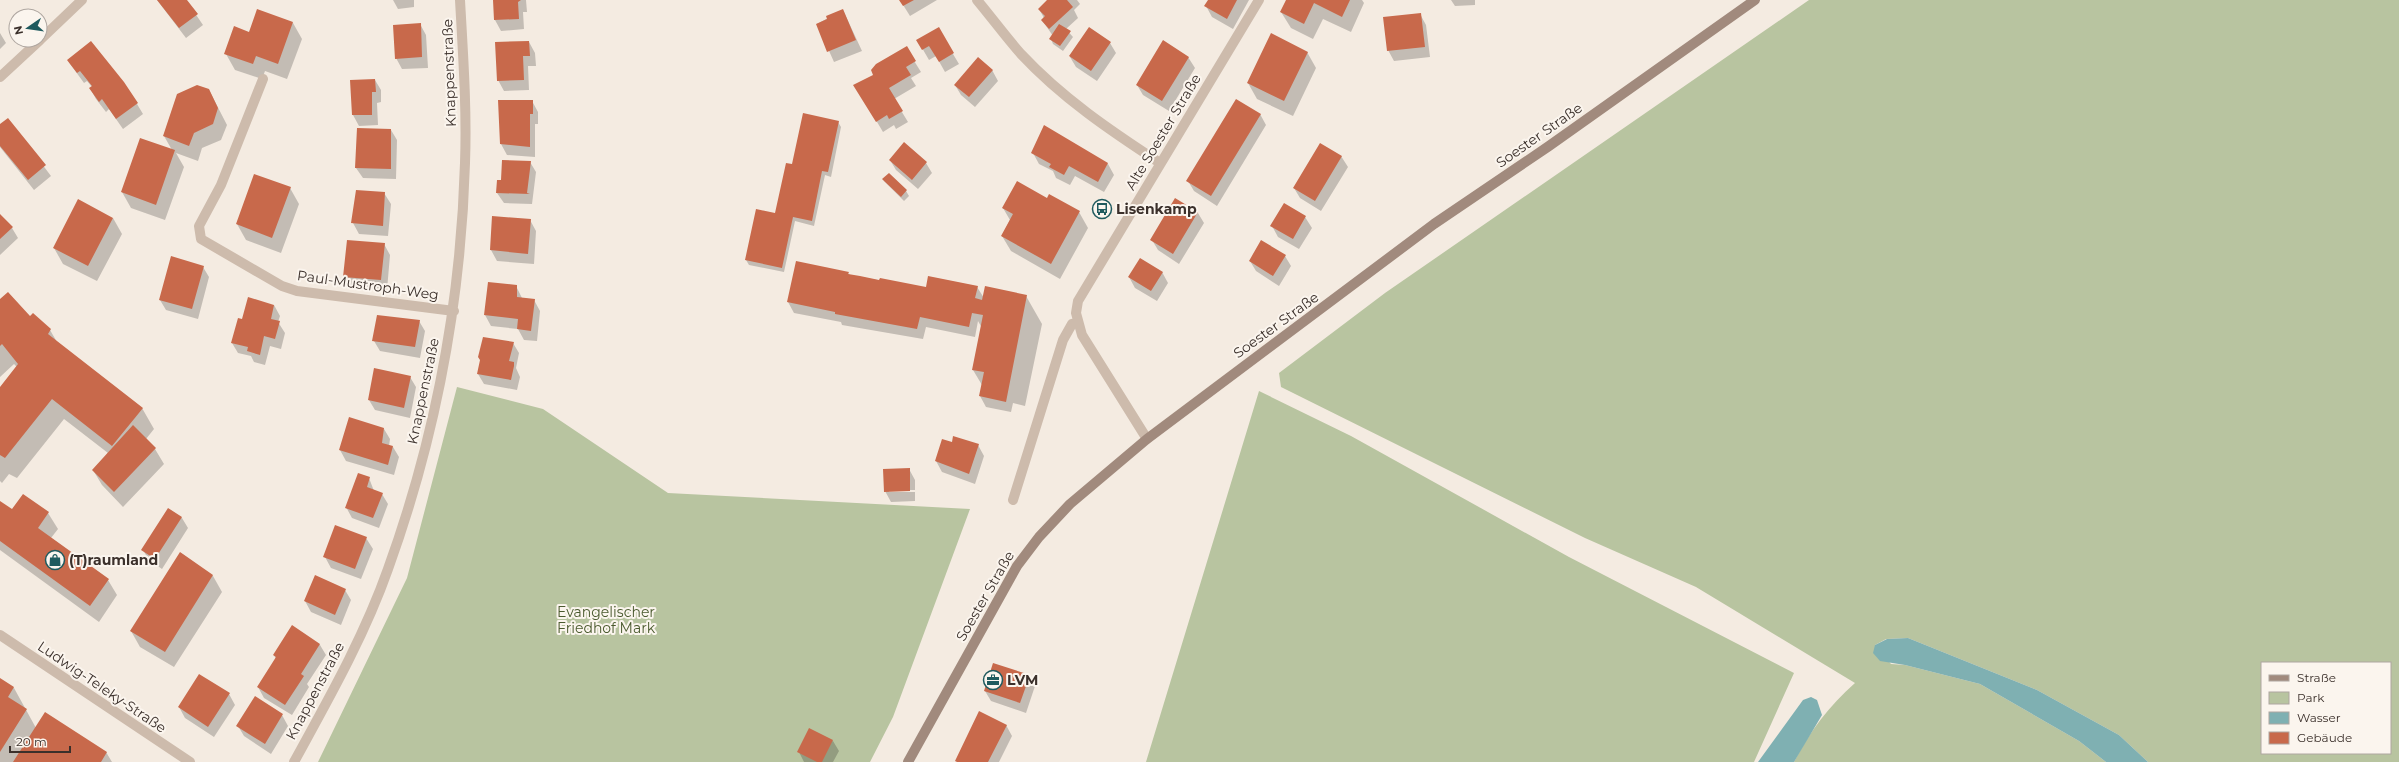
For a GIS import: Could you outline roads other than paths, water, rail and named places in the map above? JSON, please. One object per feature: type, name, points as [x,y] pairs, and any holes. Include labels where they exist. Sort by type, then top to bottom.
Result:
[{"type":"main road","name":"Soester Straße","points":[[908,762],[1016,566],[1039,537],[1070,504],[1147,439],[1434,224],[1549,146],[1756,0]]},
{"type":"street","points":[[48,32],[82,0]]},
{"type":"street","name":"Knappenstraße","points":[[294,762],[342,675],[388,570],[419,472],[442,378],[454,312],[466,163],[460,0]]},
{"type":"street","points":[[977,0],[1021,54],[1065,96],[1105,127],[1160,164]]},
{"type":"street","name":"Alte Soester Straße","points":[[1147,439],[1082,335],[1077,323],[1078,301],[1259,0]]},
{"type":"street","points":[[0,77],[31,48]]},
{"type":"street","name":"Paul-Mustroph-Weg","points":[[263,79],[221,185],[199,226],[201,239],[282,286],[297,291],[454,312]]},
{"type":"street","points":[[1013,500],[1063,340],[1072,324],[1077,323]]},
{"type":"street","name":"Ludwig-Teleky-Straße","points":[[0,635],[190,762]]},
{"type":"water","points":[[1908,638],[2037,690],[2119,735],[2148,762],[2106,762],[2079,741],[1980,684],[1905,665],[1880,661],[1873,653],[1875,645],[1887,639]]},
{"type":"water","points":[[1811,697],[1817,700],[1822,715],[1794,762],[1758,762],[1803,700]]},
{"type":"place","name":"Lisenkamp","points":[[1102,209]]},
{"type":"place","name":"(T)raumland","points":[[55,560]]},
{"type":"place","name":"LVM","points":[[993,680]]},
{"type":"park label","name":"Evangelischer Friedhof Mark","points":[[606,620]]}]
